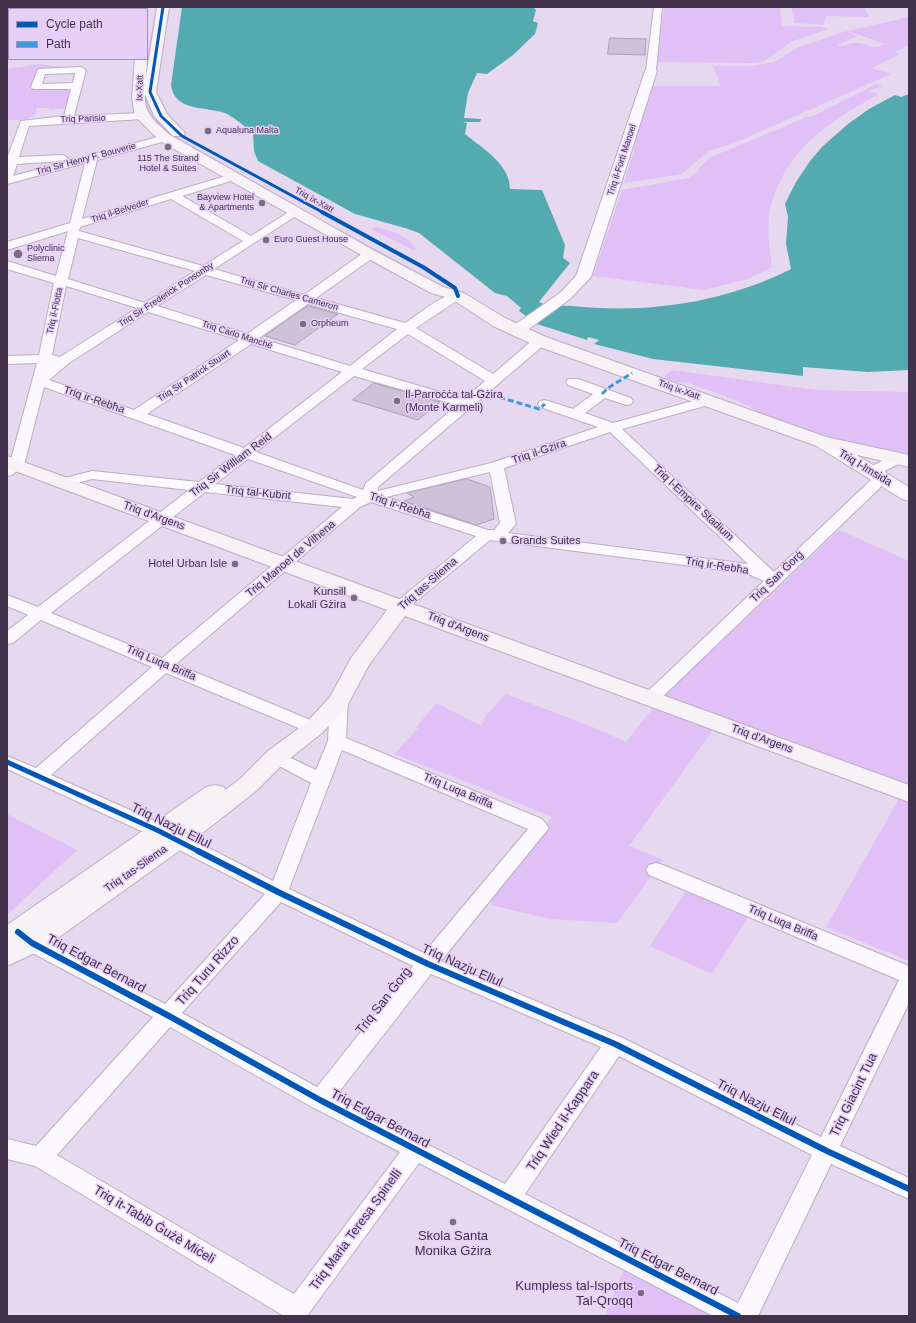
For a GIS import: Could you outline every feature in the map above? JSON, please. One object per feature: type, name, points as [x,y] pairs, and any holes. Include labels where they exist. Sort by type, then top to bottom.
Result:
[{"type":"main road","name":"Ix-Xatt","points":[[161,116],[150,92],[163,7]]},
{"type":"main road","name":"Ix-Xatt","points":[[141,60],[138,98],[142,116]]},
{"type":"main road","name":"Triq ix-Xatt","points":[[142,116],[165,138],[370,254],[438,290],[458,296],[516,331],[540,341],[820,441],[903,460]]},
{"type":"main road","name":"Triq ix-Xatt","points":[[161,116],[182,136],[423,267],[455,288],[458,296]]},
{"type":"main road","name":"Triq d'Argens","points":[[10,466],[66,482],[161,519],[401,606],[650,699],[743,731],[909,794]]},
{"type":"main road","name":"Triq tas-Sliema","points":[[7,956],[19,938],[168,836],[248,785],[276,757],[314,728],[339,701],[359,663],[401,606]]},
{"type":"street","name":"Triq il-Forti Manoel","points":[[499,322],[526,317],[565,296],[583,277],[651,72],[658,7]]},
{"type":"street","points":[[68,119],[77,86]]},
{"type":"street","name":"Triq Parisio","points":[[10,161],[24,124],[68,119],[142,116]]},
{"type":"street","name":"Triq Sir Henry F. Bouverie","points":[[7,181],[165,138]]},
{"type":"street","points":[[7,177],[10,161],[92,157]]},
{"type":"street","name":"Triq il-Flotta","points":[[10,466],[45,359],[61,281],[92,157]]},
{"type":"street","name":"Triq il-Belveder","points":[[7,246],[74,229],[172,195],[233,177]]},
{"type":"street","points":[[172,195],[251,241]]},
{"type":"street","name":"Triq Sir Frederick Ponsonby","points":[[38,380],[64,360],[296,212]]},
{"type":"street","name":"Triq Sir Charles Cameron","points":[[74,229],[407,328],[493,380]]},
{"type":"street","name":"Triq Sir Patrick Stuart","points":[[136,415],[370,254]]},
{"type":"street","name":"Triq Carlo Manché","points":[[7,265],[148,306],[353,372],[467,404]]},
{"type":"street","name":"Triq Sir William Reid","points":[[7,638],[353,372],[407,328],[445,302],[458,296]]},
{"type":"street","name":"Triq il-Forti Manoel","points":[[516,331],[526,317]]},
{"type":"street","points":[[370,497],[371,486],[540,341]]},
{"type":"street","points":[[7,360],[64,360]]},
{"type":"street","name":"Triq ir-Rebħa","points":[[38,380],[370,497],[487,535],[750,569],[774,580]]},
{"type":"street","points":[[573,382],[626,402]]},
{"type":"street","points":[[574,415],[602,394]]},
{"type":"street","name":"Triq il-Gżira","points":[[370,497],[496,466],[612,427],[707,401]]},
{"type":"street","points":[[545,404],[612,427]]},
{"type":"street","name":"Triq l-Empire Stadium","points":[[612,427],[774,580]]},
{"type":"street","name":"Triq l-Imsida","points":[[820,441],[909,495]]},
{"type":"street","name":"Triq San Ġorġ","points":[[650,699],[881,479],[877,469],[903,460]]},
{"type":"street","name":"Triq tas-Sliema","points":[[401,606],[487,535],[499,534],[508,524],[496,466]]},
{"type":"street","name":"Triq tal-Kubrit","points":[[66,482],[92,475],[355,504]]},
{"type":"street","name":"Triq Manoel de Vilhena","points":[[38,776],[165,665],[355,504],[370,497]]},
{"type":"street","name":"Triq Luqa Briffa","points":[[7,600],[314,728]]},
{"type":"street","name":"Triq Turu Rizzo","points":[[41,1157],[169,1016],[278,892],[337,741],[339,701]]},
{"type":"street","name":"Triq Luqa Briffa","points":[[337,741],[535,824]]},
{"type":"street","points":[[276,757],[322,781]]},
{"type":"street","name":"Triq Nazju Ellul","points":[[7,762],[168,836],[278,892],[428,964],[615,1044],[827,1151],[909,1189]]},
{"type":"street","name":"Triq San Ġorġ","points":[[320,1100],[539,828],[535,824]]},
{"type":"street","name":"Triq Luqa Briffa","points":[[656,870],[909,975]]},
{"type":"street","name":"Triq Edgar Bernard","points":[[19,938],[169,1016],[320,1100],[415,1150],[738,1316]]},
{"type":"street","name":"Triq Giacint Tua","points":[[745,1316],[909,981]]},
{"type":"street","name":"Triq Wied il-Kappara","points":[[510,1198],[615,1044]]},
{"type":"street","name":"Triq it-Tabib Ġużè Miċeli","points":[[7,1149],[41,1157],[297,1310]]},
{"type":"street","name":"Triq Maria Teresa Spinelli","points":[[297,1310],[415,1150]]},
{"type":"shaded area","points":[[182,7],[533,7],[536,10],[533,21],[538,23],[535,34],[513,55],[487,74],[477,73],[468,93],[464,118],[481,119],[480,122],[463,122],[467,123],[465,134],[494,157],[500,164],[509,180],[510,189],[542,190],[565,245],[563,258],[570,263],[539,302],[551,306],[628,308],[656,307],[684,303],[712,298],[739,290],[765,281],[791,269],[786,244],[788,217],[785,204],[796,182],[810,161],[823,146],[848,124],[869,109],[895,95],[901,97],[909,94],[909,370],[868,372],[803,367],[803,376],[653,359],[594,344],[599,340],[588,337],[587,340],[537,324],[519,311],[521,308],[507,296],[495,293],[419,233],[355,214],[258,161],[254,151],[253,133],[239,122],[225,113],[184,104],[178,100],[171,85]]},
{"type":"shaded area","points":[[664,7],[780,7],[782,26],[822,27],[828,29],[791,42],[764,61],[756,63],[657,62]]},
{"type":"shaded area","points":[[791,7],[864,7],[869,17],[826,16],[824,25],[795,23]]},
{"type":"shaded area","points":[[909,16],[909,45],[894,52],[900,54],[872,68],[891,74],[734,143],[709,151],[682,174],[624,183],[635,146],[632,146],[651,94],[651,86],[721,86],[713,66],[753,66],[774,62],[799,47],[846,31],[858,36],[837,45],[845,46],[852,43],[859,43],[873,47],[880,46],[885,44],[848,31]]},
{"type":"shaded area","points":[[152,30],[155,30],[146,95],[153,113],[171,132],[299,207],[296,208],[181,142],[155,121],[149,112],[144,94],[144,72],[146,60],[148,60],[148,51]]},
{"type":"shaded area","points":[[40,64],[65,68],[39,69],[29,89],[71,91],[67,108],[49,110],[49,108],[37,108],[35,115],[25,120],[7,120],[7,69]]},
{"type":"shaded area","points":[[876,84],[883,86],[868,91],[879,94],[847,113],[818,134],[804,146],[783,176],[775,193],[769,213],[768,222],[772,267],[751,278],[704,290],[593,276],[622,190],[688,178],[698,172],[700,167],[711,157],[807,117],[811,117]]},
{"type":"shaded area","points":[[375,227],[403,236],[417,249],[413,250],[371,229]]},
{"type":"shaded area","points":[[339,229],[421,274],[419,275],[336,230]]},
{"type":"shaded area","points":[[672,370],[816,390],[909,392],[909,456],[852,444],[766,417],[749,406],[730,398],[689,383],[667,380],[664,376]]},
{"type":"shaded area","points":[[839,530],[909,561],[909,785],[664,696]]},
{"type":"shaded area","points":[[506,694],[595,728],[626,742],[653,708],[713,730],[629,846],[663,860],[617,923],[550,919],[491,905],[492,894],[552,817],[475,785],[394,754],[418,728],[416,727],[437,703],[481,726],[487,714]]},
{"type":"shaded area","points":[[899,799],[909,803],[909,961],[826,927]]},
{"type":"shaded area","points":[[7,814],[77,850],[7,915]]},
{"type":"shaded area","points":[[687,890],[749,916],[712,974],[650,946]]},
{"type":"shaded area","name":"Kumpless tal-Isports Tal-Qroqq","points":[[624,1269],[711,1316],[605,1316]]},
{"type":"building","points":[[610,38],[646,39],[645,55],[608,54]]},
{"type":"building","name":"Orpheum","points":[[308,306],[338,314],[295,345],[265,336]]},
{"type":"building","name":"Il-Parroċċa tal-Gżira (Monte Karmeli)","points":[[374,383],[440,402],[418,420],[353,400]]},
{"type":"building","points":[[467,479],[490,487],[494,519],[476,525],[404,501],[414,497],[407,493]]},
{"type":"marked path","points":[[602,394],[608,388],[632,373]]},
{"type":"marked path","points":[[482,392],[539,409],[545,404]]},
{"type":"cycle path","points":[[163,7],[150,92],[161,116],[182,136],[423,267],[455,288],[458,296]]},
{"type":"cycle path","points":[[7,762],[159,831],[278,892],[428,964],[615,1044],[827,1151],[909,1189]]},
{"type":"cycle path","points":[[18,932],[32,943],[169,1016],[320,1100],[738,1316]]},
{"type":"place","name":"Aqualuna Malta","points":[[208,131]]},
{"type":"place","name":"115 The Strand Hotel & Suites","points":[[168,147]]},
{"type":"place","name":"Bayview Hotel & Apartments","points":[[262,203]]},
{"type":"place","name":"Euro Guest House","points":[[266,240]]},
{"type":"place","name":"Polyclinic Sliema","points":[[18,254]]},
{"type":"place","name":"Orpheum","points":[[303,324]]},
{"type":"place","name":"Il-Parroċċa tal-Gżira (Monte Karmeli)","points":[[397,401]]},
{"type":"place","name":"Grands Suites","points":[[503,541]]},
{"type":"place","name":"Hotel Urban Isle","points":[[235,564]]},
{"type":"place","name":"Kunsill Lokali Gżira","points":[[354,598]]},
{"type":"place","name":"Skola Santa Monika Gżira","points":[[453,1222]]},
{"type":"place","name":"Kumpless tal-Isports Tal-Qroqq","points":[[641,1293]]}]
